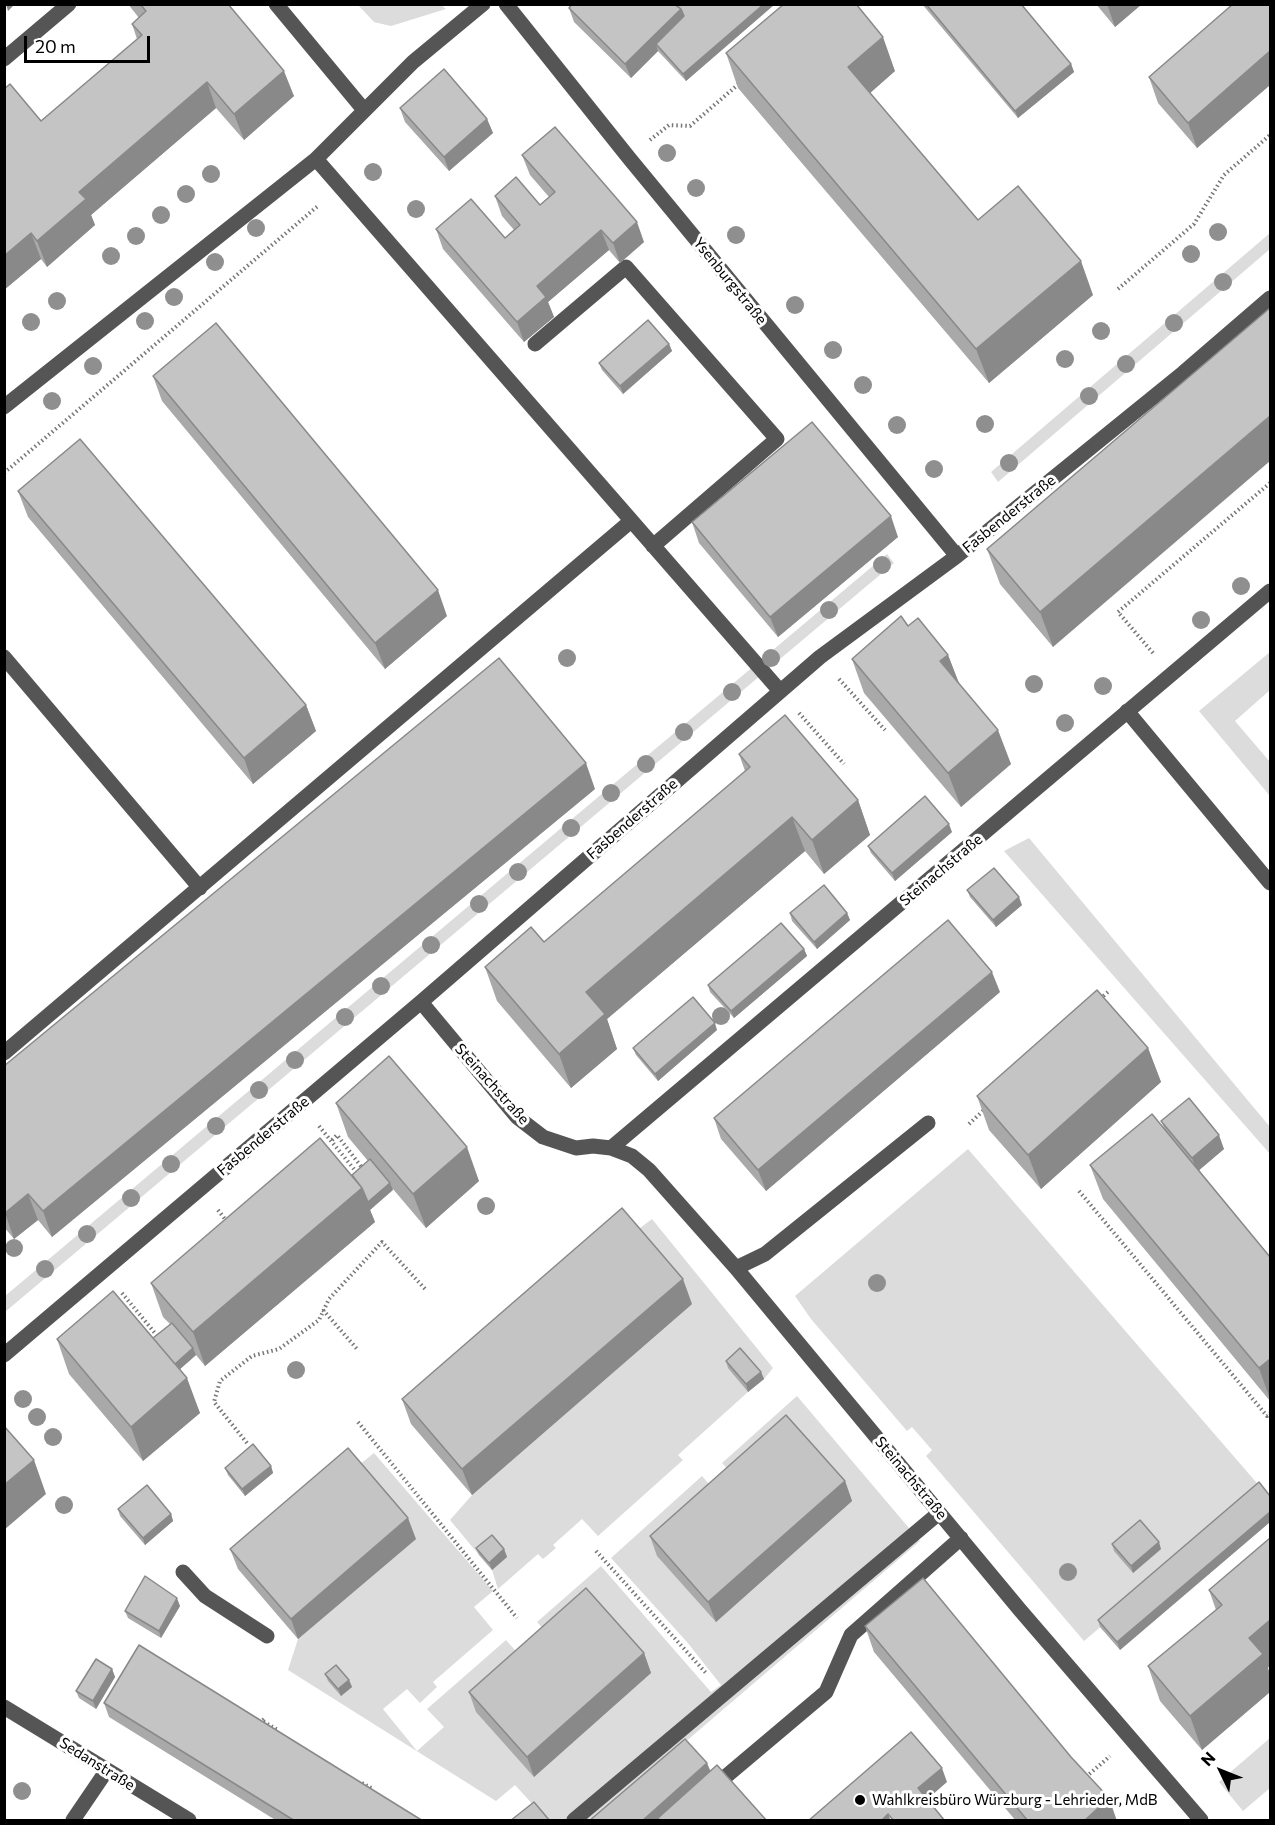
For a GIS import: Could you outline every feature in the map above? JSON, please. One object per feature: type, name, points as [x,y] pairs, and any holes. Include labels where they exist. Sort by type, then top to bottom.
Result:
[{"type":"street","points":[[4,59],[69,4]]},
{"type":"street","points":[[276,4],[364,110]]},
{"type":"street","points":[[4,407],[316,159],[412,62],[483,4]]},
{"type":"street","name":"Ysenburgstraße","points":[[506,4],[629,158],[957,556]]},
{"type":"street","points":[[316,159],[780,691]]},
{"type":"street","points":[[535,344],[626,267],[777,439],[653,546]]},
{"type":"street","name":"Fasbenderstraße","points":[[4,1355],[421,1002],[820,657],[957,556],[1183,373],[1270,298]]},
{"type":"street","points":[[4,1053],[631,521]]},
{"type":"street","name":"Steinachstraße","points":[[611,1148],[1270,591]]},
{"type":"street","points":[[4,657],[200,888]]},
{"type":"street","points":[[1127,711],[1270,883]]},
{"type":"street","name":"Steinachstraße","points":[[421,1002],[517,1117],[543,1137],[576,1148],[593,1146],[611,1148],[632,1156],[649,1170],[736,1268],[960,1538],[1201,1821]]},
{"type":"street","points":[[736,1268],[765,1254],[928,1123]]},
{"type":"street","points":[[574,1821],[939,1513]]},
{"type":"street","points":[[724,1778],[826,1692],[851,1635],[960,1538]]},
{"type":"street","points":[[183,1572],[205,1596],[267,1636]]},
{"type":"street","name":"Sedanstraße","points":[[4,1707],[189,1821]]},
{"type":"street","points":[[74,1821],[107,1770]]},
{"type":"path","points":[[629,158],[669,125],[690,126],[743,80]]},
{"type":"path","points":[[1118,289],[1194,224],[1224,175],[1270,135]]},
{"type":"path","points":[[4,473],[341,187]]},
{"type":"path","points":[[1171,674],[1118,612],[1270,483]]},
{"type":"path","points":[[820,657],[885,730]]},
{"type":"path","points":[[780,691],[844,764]]},
{"type":"path","points":[[1099,1000],[1108,992]]},
{"type":"path","points":[[300,1104],[332,1140],[360,1177]]},
{"type":"path","points":[[969,1124],[987,1107]]},
{"type":"path","points":[[332,1140],[337,1135],[366,1172]]},
{"type":"path","points":[[1079,1191],[1267,1416],[1270,1413]]},
{"type":"path","points":[[220,1213],[233,1230]]},
{"type":"path","points":[[247,1443],[214,1402],[220,1381],[252,1356],[279,1349],[319,1320],[329,1299],[382,1242],[426,1290]]},
{"type":"path","points":[[103,1271],[161,1341]]},
{"type":"path","points":[[323,1310],[357,1349]]},
{"type":"path","points":[[358,1422],[517,1618]]},
{"type":"path","points":[[596,1551],[704,1672]]},
{"type":"path","points":[[264,1719],[262,1721],[278,1730],[273,1740]]},
{"type":"path","points":[[1080,1782],[1105,1760]]},
{"type":"path","points":[[355,1779],[373,1789],[367,1798]]},
{"type":"shaded area","points":[[358,5],[441,5],[446,9],[391,26],[374,22]]},
{"type":"shaded area","points":[[1270,233],[1270,249],[998,482],[991,472]]},
{"type":"shaded area","points":[[887,554],[894,563],[5,1312],[5,1296]]},
{"type":"shaded area","points":[[1270,652],[1270,690],[1235,721],[1270,762],[1270,796],[1199,711]]},
{"type":"shaded area","points":[[1029,838],[1270,1127],[1270,1154],[1004,851]]},
{"type":"shaded area","points":[[968,1149],[1262,1489],[1084,1641],[926,1456],[932,1450],[912,1427],[907,1431],[811,1319],[795,1296]]},
{"type":"shaded area","points":[[652,1219],[773,1368],[764,1379],[743,1355],[729,1368],[748,1392],[678,1455],[683,1460],[598,1536],[582,1519],[553,1545],[556,1548],[543,1559],[538,1554],[498,1589],[492,1570],[506,1557],[494,1542],[479,1555],[450,1520],[472,1495],[632,1234]]},
{"type":"shaded area","points":[[797,1396],[920,1541],[594,1820],[547,1820],[515,1785],[496,1801],[288,1670],[298,1639],[415,1539],[355,1468],[374,1453],[493,1591],[474,1607],[493,1630],[433,1682],[437,1687],[420,1703],[407,1689],[383,1709],[417,1751],[444,1727],[427,1709],[506,1640],[528,1665],[534,1777],[651,1673],[555,1642],[537,1622],[601,1566],[711,1692],[721,1685],[687,1642],[611,1558],[702,1476],[722,1499],[740,1483],[722,1463]]},
{"type":"shaded area","points":[[1270,1738],[1270,1788],[1243,1811],[1219,1782]]},
{"type":"building","points":[[140,4],[228,4],[284,71],[234,114],[207,82],[79,192],[86,199],[37,241],[31,233],[4,256],[4,89],[10,84],[41,121],[142,35],[132,24],[146,11]]},
{"type":"building","points":[[572,4],[675,4],[681,9],[625,64],[569,8]]},
{"type":"building","points":[[676,4],[764,4],[683,74],[656,44],[684,16]]},
{"type":"building","points":[[784,4],[856,4],[883,37],[848,67],[978,220],[1018,186],[1081,261],[976,349],[726,53]]},
{"type":"building","points":[[926,4],[1021,4],[1071,64],[1015,111]]},
{"type":"building","points":[[1233,4],[1270,4],[1270,51],[1188,123],[1149,77]]},
{"type":"building","points":[[444,69],[487,119],[444,157],[400,108]]},
{"type":"building","points":[[555,127],[637,222],[613,243],[601,230],[537,286],[546,297],[517,322],[436,229],[471,199],[505,238],[520,225],[495,196],[516,177],[540,205],[555,192],[522,155]]},
{"type":"building","points":[[1270,308],[1270,416],[1040,612],[987,549]]},
{"type":"building","points":[[648,320],[669,344],[620,386],[599,363]]},
{"type":"building","points":[[216,323],[438,590],[375,643],[153,376]]},
{"type":"building","points":[[812,422],[891,516],[770,617],[692,522]]},
{"type":"building","points":[[80,439],[306,705],[244,758],[18,491]]},
{"type":"building","points":[[901,616],[908,626],[918,618],[948,655],[940,661],[998,730],[948,773],[852,659]]},
{"type":"building","points":[[499,658],[586,763],[43,1211],[28,1194],[5,1213],[4,1066]]},
{"type":"building","points":[[785,715],[858,800],[812,840],[792,817],[586,992],[605,1014],[559,1054],[485,967],[531,927],[544,942],[750,767],[739,754]]},
{"type":"building","points":[[925,796],[949,824],[892,873],[868,846]]},
{"type":"building","points":[[994,868],[1019,897],[993,920],[967,890]]},
{"type":"building","points":[[824,885],[847,913],[814,942],[790,913]]},
{"type":"building","points":[[948,920],[992,972],[758,1170],[714,1118]]},
{"type":"building","points":[[781,923],[804,949],[731,1011],[708,985]]},
{"type":"building","points":[[1097,990],[1148,1048],[1028,1155],[977,1096]]},
{"type":"building","points":[[693,997],[715,1023],[655,1074],[633,1048]]},
{"type":"building","points":[[389,1056],[467,1147],[413,1194],[336,1103]]},
{"type":"building","points":[[1189,1098],[1219,1135],[1192,1158],[1161,1121]]},
{"type":"building","points":[[1152,1114],[1270,1257],[1270,1359],[1259,1368],[1090,1165]]},
{"type":"building","points":[[320,1138],[362,1188],[193,1332],[151,1283]]},
{"type":"building","points":[[370,1159],[390,1183],[368,1202],[362,1188],[352,1175]]},
{"type":"building","points":[[622,1208],[683,1279],[462,1469],[402,1399]]},
{"type":"building","points":[[113,1291],[187,1378],[131,1427],[57,1339]]},
{"type":"building","points":[[172,1323],[193,1348],[175,1364],[153,1338]]},
{"type":"building","points":[[740,1348],[761,1372],[746,1384],[726,1361]]},
{"type":"building","points":[[786,1415],[845,1481],[708,1602],[650,1536]]},
{"type":"building","points":[[4,1426],[34,1460],[4,1485]]},
{"type":"building","points":[[253,1444],[271,1466],[242,1489],[225,1468]]},
{"type":"building","points":[[348,1448],[408,1518],[291,1619],[230,1549]]},
{"type":"building","points":[[1259,1482],[1270,1496],[1270,1512],[1117,1642],[1098,1620]]},
{"type":"building","points":[[147,1485],[171,1514],[143,1538],[118,1509]]},
{"type":"building","points":[[1140,1520],[1159,1542],[1131,1566],[1112,1544]]},
{"type":"building","points":[[492,1535],[504,1549],[489,1563],[476,1548]]},
{"type":"building","points":[[1270,1538],[1270,1620],[1249,1638],[1263,1654],[1190,1716],[1148,1666],[1222,1605],[1209,1590]]},
{"type":"building","points":[[145,1576],[177,1598],[159,1631],[125,1611]]},
{"type":"building","points":[[923,1578],[1071,1757],[1109,1798],[1084,1821],[1028,1821],[865,1626]]},
{"type":"building","points":[[586,1588],[644,1653],[527,1757],[469,1692]]},
{"type":"building","points":[[139,1645],[423,1821],[295,1821],[104,1703]]},
{"type":"building","points":[[96,1659],[112,1669],[93,1701],[76,1691]]},
{"type":"building","points":[[336,1665],[349,1680],[338,1689],[325,1674]]},
{"type":"building","points":[[911,1732],[942,1768],[918,1788],[945,1821],[894,1821],[888,1814],[881,1821],[808,1821]]},
{"type":"building","points":[[685,1739],[707,1763],[642,1821],[589,1821]]},
{"type":"building","points":[[717,1765],[767,1821],[660,1821],[658,1818]]},
{"type":"building","points":[[534,1802],[550,1821],[510,1821]]},
{"type":"place","name":"Wahlkreisbüro Würzburg - Lehrieder, MdB","points":[[860,1800]]}]
